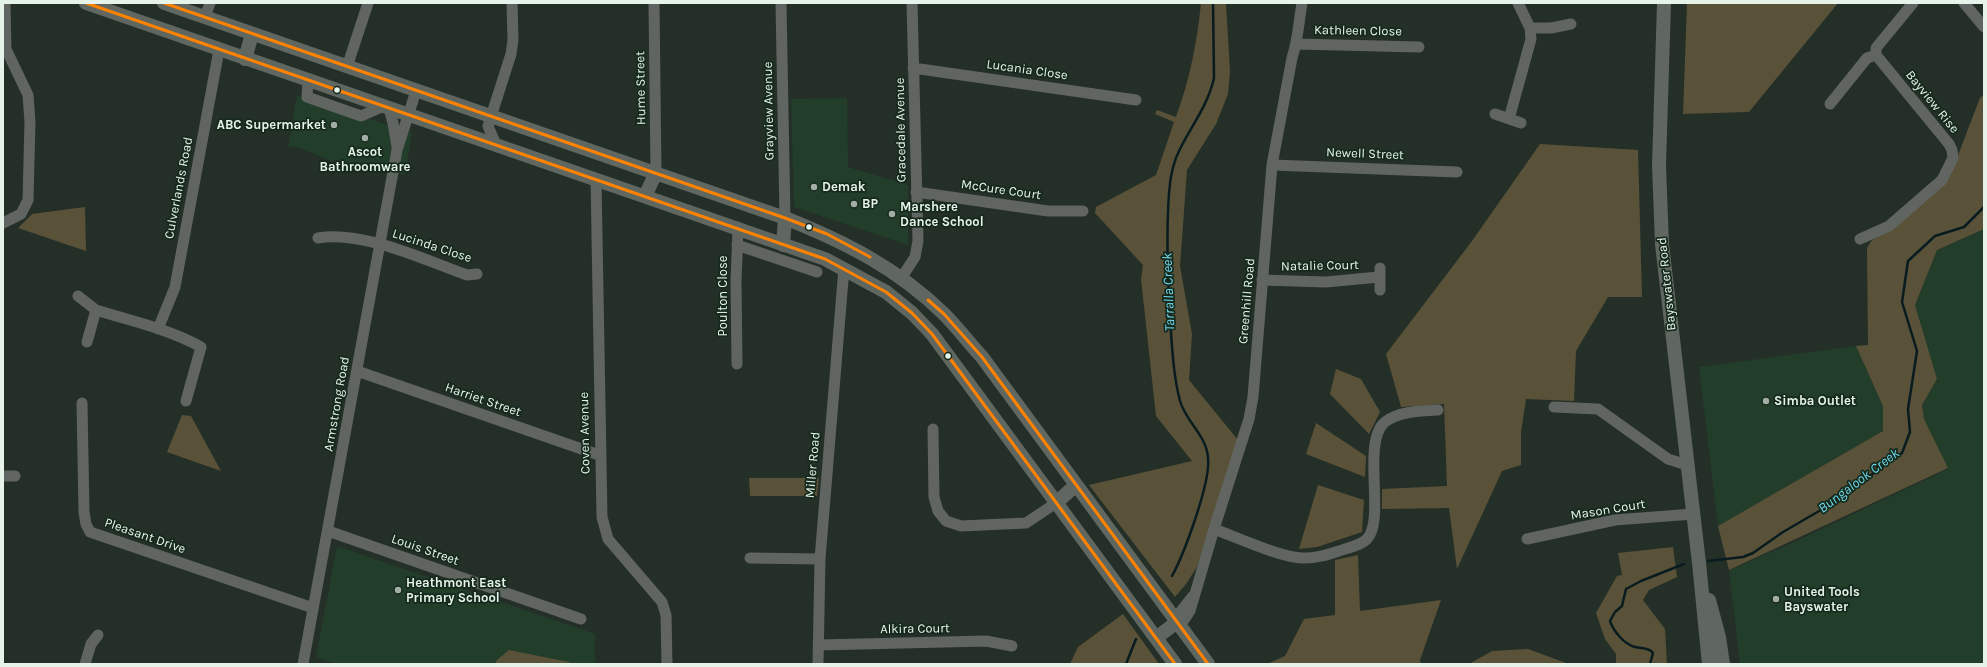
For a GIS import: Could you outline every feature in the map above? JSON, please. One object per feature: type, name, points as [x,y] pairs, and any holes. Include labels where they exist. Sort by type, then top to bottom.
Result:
[{"type":"main road","points":[[86,3],[783,244],[844,268],[886,292],[912,313],[932,334],[1175,664]]},
{"type":"main road","points":[[164,3],[416,91],[489,121],[656,173],[785,218],[847,244],[902,277],[944,314],[982,357],[1208,664]]},
{"type":"main road","name":"Bayswater Road","points":[[1664,3],[1659,206],[1666,280],[1699,563],[1715,641],[1723,664]]},
{"type":"main road","points":[[245,59],[252,34]]},
{"type":"main road","points":[[645,196],[656,173]]},
{"type":"main road","points":[[783,244],[785,218]]},
{"type":"main road","points":[[1056,503],[1076,485]]},
{"type":"main road","points":[[1156,638],[1177,622]]},
{"type":"main road","name":"Bayswater Road","points":[[1709,664],[1715,641]]},
{"type":"street","points":[[3,223],[21,214],[28,200],[30,122],[28,95],[6,49],[5,3]]},
{"type":"street","points":[[205,17],[210,3]]},
{"type":"street","points":[[347,67],[368,3]]},
{"type":"street","points":[[496,145],[489,121],[511,54],[513,40],[512,3]]},
{"type":"street","name":"Hume Street","points":[[654,3],[656,173]]},
{"type":"street","name":"Grayview Avenue","points":[[781,3],[785,218]]},
{"type":"street","name":"Gracedale Avenue","points":[[902,277],[915,257],[917,249],[912,3]]},
{"type":"street","name":"Greenhill Road","points":[[1177,622],[1187,616],[1249,419],[1253,397],[1272,165],[1292,58],[1297,44],[1297,29],[1302,3]]},
{"type":"street","points":[[1509,119],[1531,39],[1530,28],[1518,3]]},
{"type":"street","points":[[1830,104],[1867,58],[1876,55],[1876,48],[1913,3]]},
{"type":"street","points":[[1964,3],[1984,26]]},
{"type":"street","points":[[1530,28],[1551,28],[1571,24]]},
{"type":"street","name":"Kathleen Close","points":[[1297,44],[1419,47]]},
{"type":"street","name":"Culverlands Road","points":[[158,329],[175,287],[219,50]]},
{"type":"street","name":"Bayview Rise","points":[[1860,239],[1889,226],[1942,180],[1953,158],[1952,150],[1949,144],[1876,55]]},
{"type":"street","name":"Lucania Close","points":[[913,68],[1136,100]]},
{"type":"street","name":"Armstrong Road","points":[[303,664],[397,150],[416,91]]},
{"type":"street","name":"Armstrong Road","points":[[386,107],[393,123],[397,150]]},
{"type":"street","points":[[1495,114],[1521,123]]},
{"type":"street","points":[[469,136],[489,121]]},
{"type":"street","name":"Newell Street","points":[[1272,165],[1457,172]]},
{"type":"street","name":"Coven Avenue","points":[[596,179],[599,455],[602,517],[608,539],[662,602],[666,615],[667,664]]},
{"type":"street","name":"McCure Court","points":[[916,192],[1048,211],[1083,211]]},
{"type":"street","name":"Poulton Close","points":[[737,364],[736,281],[738,229]]},
{"type":"street","name":"Lucinda Close","points":[[318,238],[331,236],[379,244],[467,275],[477,274]]},
{"type":"street","points":[[737,245],[817,272]]},
{"type":"street","name":"Miller Road","points":[[818,664],[820,559],[844,268]]},
{"type":"street","name":"Natalie Court","points":[[1262,280],[1326,282],[1380,273],[1380,290]]},
{"type":"street","points":[[78,296],[96,310],[158,329],[190,341],[201,347],[186,401]]},
{"type":"street","points":[[87,342],[96,310]]},
{"type":"street","name":"Harriet Street","points":[[357,371],[599,455]]},
{"type":"street","name":"Pleasant Drive","points":[[82,403],[84,512],[86,524],[90,532],[314,608]]},
{"type":"street","points":[[1554,408],[1598,409],[1668,459],[1687,464]]},
{"type":"street","points":[[1214,529],[1275,551],[1303,558],[1333,553],[1362,543],[1370,534],[1373,519],[1374,445],[1384,422],[1404,414],[1438,410]]},
{"type":"street","points":[[933,429],[934,497],[938,511],[946,521],[961,526],[1026,523],[1056,503]]},
{"type":"street","points":[[3,476],[15,476]]},
{"type":"street","name":"Mason Court","points":[[1527,539],[1615,520],[1693,514]]},
{"type":"street","name":"Louis Street","points":[[328,532],[581,619]]},
{"type":"street","points":[[750,558],[820,559]]},
{"type":"street","points":[[85,664],[91,644],[98,635]]},
{"type":"street","name":"Alkira Court","points":[[819,645],[986,641],[1012,646]]},
{"type":"shaded area","points":[[1201,3],[1226,3],[1230,72],[1228,94],[1216,124],[1187,170],[1180,266],[1192,334],[1189,380],[1238,440],[1197,567],[1175,597],[1089,485],[1192,461],[1156,416],[1141,279],[1143,265],[1095,213],[1096,207],[1156,175],[1174,122],[1155,114],[1157,110],[1176,117],[1192,60]]},
{"type":"shaded area","points":[[1687,3],[1838,3],[1749,112],[1683,114]]},
{"type":"shaded area","points":[[297,95],[412,133],[405,175],[331,161],[300,148],[288,146]]},
{"type":"shaded area","points":[[1984,95],[1984,229],[1937,250],[1915,305],[1937,379],[1922,405],[1924,419],[1948,468],[1729,570],[1718,526],[1883,431],[1883,406],[1856,346],[1868,345],[1867,248],[1872,240],[1883,234],[1950,176],[1980,98]]},
{"type":"shaded area","points":[[847,98],[848,167],[908,185],[908,245],[794,207],[791,99]]},
{"type":"shaded area","points":[[1540,144],[1638,150],[1642,297],[1608,297],[1576,351],[1574,401],[1526,399],[1521,432],[1521,465],[1502,471],[1457,569],[1449,508],[1382,509],[1382,489],[1447,486],[1444,404],[1401,407],[1386,354],[1472,241]]},
{"type":"shaded area","points":[[85,207],[86,251],[18,228],[32,214]]},
{"type":"shaded area","points":[[1984,229],[1984,664],[1740,664],[1729,570],[1790,544],[1948,469],[1924,419],[1922,405],[1937,379],[1915,305],[1937,250]]},
{"type":"shaded area","points":[[1856,346],[1883,406],[1883,431],[1718,526],[1699,367]]},
{"type":"shaded area","points":[[1336,369],[1361,379],[1380,412],[1369,434],[1330,394]]},
{"type":"shaded area","points":[[182,415],[191,416],[221,471],[167,452]]},
{"type":"shaded area","points":[[1316,423],[1366,456],[1365,477],[1306,454]]},
{"type":"shaded area","points":[[749,478],[819,478],[817,496],[750,496]]},
{"type":"shaded area","points":[[1318,485],[1364,500],[1362,532],[1317,547],[1299,549]]},
{"type":"shaded area","name":"Heathmont East Primary School","points":[[337,546],[595,634],[595,664],[336,664],[316,657]]},
{"type":"shaded area","points":[[1673,547],[1677,577],[1649,590],[1643,600],[1665,629],[1667,664],[1616,664],[1616,654],[1605,639],[1596,613],[1617,576],[1622,575],[1618,553]]},
{"type":"shaded area","points":[[1358,555],[1360,611],[1441,600],[1420,660],[1421,664],[1267,664],[1285,656],[1304,619],[1335,615],[1335,560]]},
{"type":"shaded area","points":[[1123,614],[1159,664],[1070,664],[1078,647]]},
{"type":"shaded area","points":[[1528,649],[1569,664],[1469,664],[1492,651]]},
{"type":"shaded area","points":[[509,650],[569,662],[571,664],[495,664],[497,660]]},
{"type":"waterway","name":"Tarralla Creek","points":[[1172,576],[1196,518],[1208,469],[1208,458],[1204,443],[1183,409],[1176,381],[1171,339],[1168,271],[1169,193],[1175,159],[1204,106],[1214,78],[1213,3]]},
{"type":"waterway","name":"Bungalook Creek","points":[[1708,561],[1743,557],[1753,553],[1783,532],[1826,507],[1902,453],[1910,432],[1908,409],[1917,351],[1902,302],[1908,261],[1935,236],[1964,227],[1984,207]]},
{"type":"waterway","name":"Bungalook Creek","points":[[1650,664],[1653,653],[1647,649],[1635,647],[1627,643],[1617,633],[1610,621],[1615,612],[1622,606],[1626,589],[1641,581],[1684,564]]},
{"type":"waterway","points":[[1126,664],[1136,639]]},
{"type":"transit line","points":[[86,3],[825,259],[886,292],[912,313],[932,334],[1175,664]]},
{"type":"transit line","points":[[164,3],[785,218],[827,234],[870,257]]},
{"type":"transit line","points":[[928,300],[944,314],[982,357],[1208,664]]},
{"type":"place","name":"ABC Supermarket","points":[[334,125]]},
{"type":"place","name":"Ascot Bathroomware","points":[[365,138]]},
{"type":"place","name":"Demak","points":[[814,187]]},
{"type":"place","name":"BP","points":[[854,204]]},
{"type":"place","name":"Marshere Dance School","points":[[892,214]]},
{"type":"place","name":"Simba Outlet","points":[[1766,401]]},
{"type":"place","name":"Heathmont East Primary School","points":[[398,590]]},
{"type":"place","name":"United Tools Bayswater","points":[[1776,599]]}]
